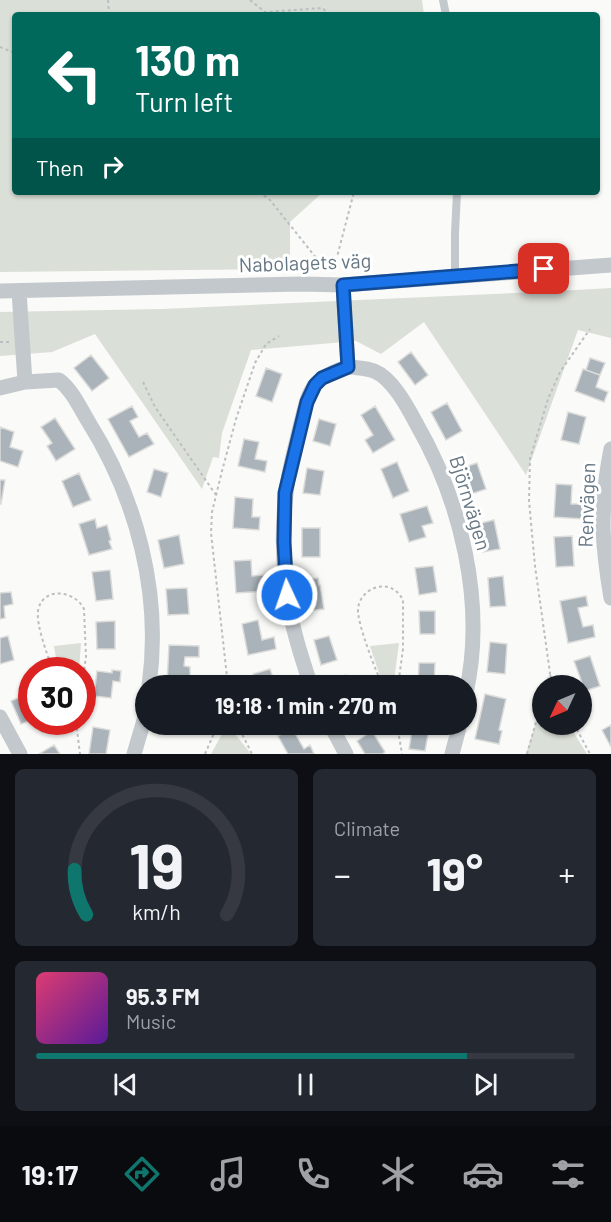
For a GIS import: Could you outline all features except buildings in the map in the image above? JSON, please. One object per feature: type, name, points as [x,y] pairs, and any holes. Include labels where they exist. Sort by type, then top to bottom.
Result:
[{"type":"street","name":"Nabolagets väg","points":[[0,291],[343,285],[611,265]]},
{"type":"street","points":[[307,675],[298,649],[287,595],[284,542],[285,493],[307,402],[315,385],[322,378],[348,367],[343,285]]},
{"type":"street","points":[[19,291],[25,382]]},
{"type":"street","name":"Björnvägen","points":[[348,367],[373,370],[384,377],[402,399],[430,448],[449,491],[460,527],[470,576],[472,650],[469,675]]},
{"type":"street","points":[[0,388],[25,382],[59,380],[67,386],[99,438],[122,485],[138,533],[150,590],[152,631],[150,675]]},
{"type":"street","name":"Renvägen","points":[[611,449],[603,527],[611,598]]},
{"type":"street","points":[[0,717],[20,754]]},
{"type":"street","points":[[134,754],[140,735]]},
{"type":"street","points":[[336,735],[346,754]]},
{"type":"street","points":[[452,754],[457,735]]},
{"type":"lane","points":[[456,275],[455,232],[458,195]]},
{"type":"path","points":[[250,0],[265,12],[323,8],[326,12]]},
{"type":"path","points":[[263,195],[270,200],[325,269]]},
{"type":"path","points":[[343,285],[332,278],[353,195]]},
{"type":"path","points":[[550,674],[536,576],[529,501],[530,459],[548,399],[560,372],[591,329]]},
{"type":"path","points":[[227,675],[212,533],[212,512],[236,419],[255,363],[266,344],[279,336]]},
{"type":"path","points":[[143,382],[155,407],[216,496]]},
{"type":"path","points":[[379,675],[369,651],[358,608],[372,588],[387,586],[395,590],[403,600],[403,649],[399,675]]},
{"type":"path","points":[[48,657],[38,612],[46,597],[58,593],[75,598],[82,604],[86,657]]},
{"type":"path","points":[[78,735],[80,754]]},
{"type":"path","points":[[205,754],[213,735]]},
{"type":"path","points":[[242,735],[252,754]]},
{"type":"path","points":[[399,735],[402,754]]},
{"type":"path","points":[[527,754],[532,735]]},
{"type":"path","points":[[580,735],[590,754]]},
{"type":"shaded area","points":[[0,0],[422,0],[424,12],[12,12],[12,195],[320,195],[290,222],[290,269],[0,272]]},
{"type":"shaded area","points":[[611,288],[611,338],[578,330],[526,475],[424,322],[381,354],[356,341],[251,350],[222,433],[219,458],[213,457],[202,489],[95,334],[52,352],[0,356],[0,312],[163,309]]},
{"type":"shaded area","points":[[81,643],[80,657],[56,657],[54,646]]},
{"type":"shaded area","points":[[399,643],[395,675],[380,675],[370,646]]},
{"type":"shaded area","points":[[221,735],[236,735],[251,754],[211,754]]},
{"type":"shaded area","points":[[532,735],[575,735],[587,754],[526,754]]},
{"type":"route","points":[[287,595],[284,542],[285,493],[307,402],[315,385],[322,378],[348,367],[343,285],[544,269]]}]
